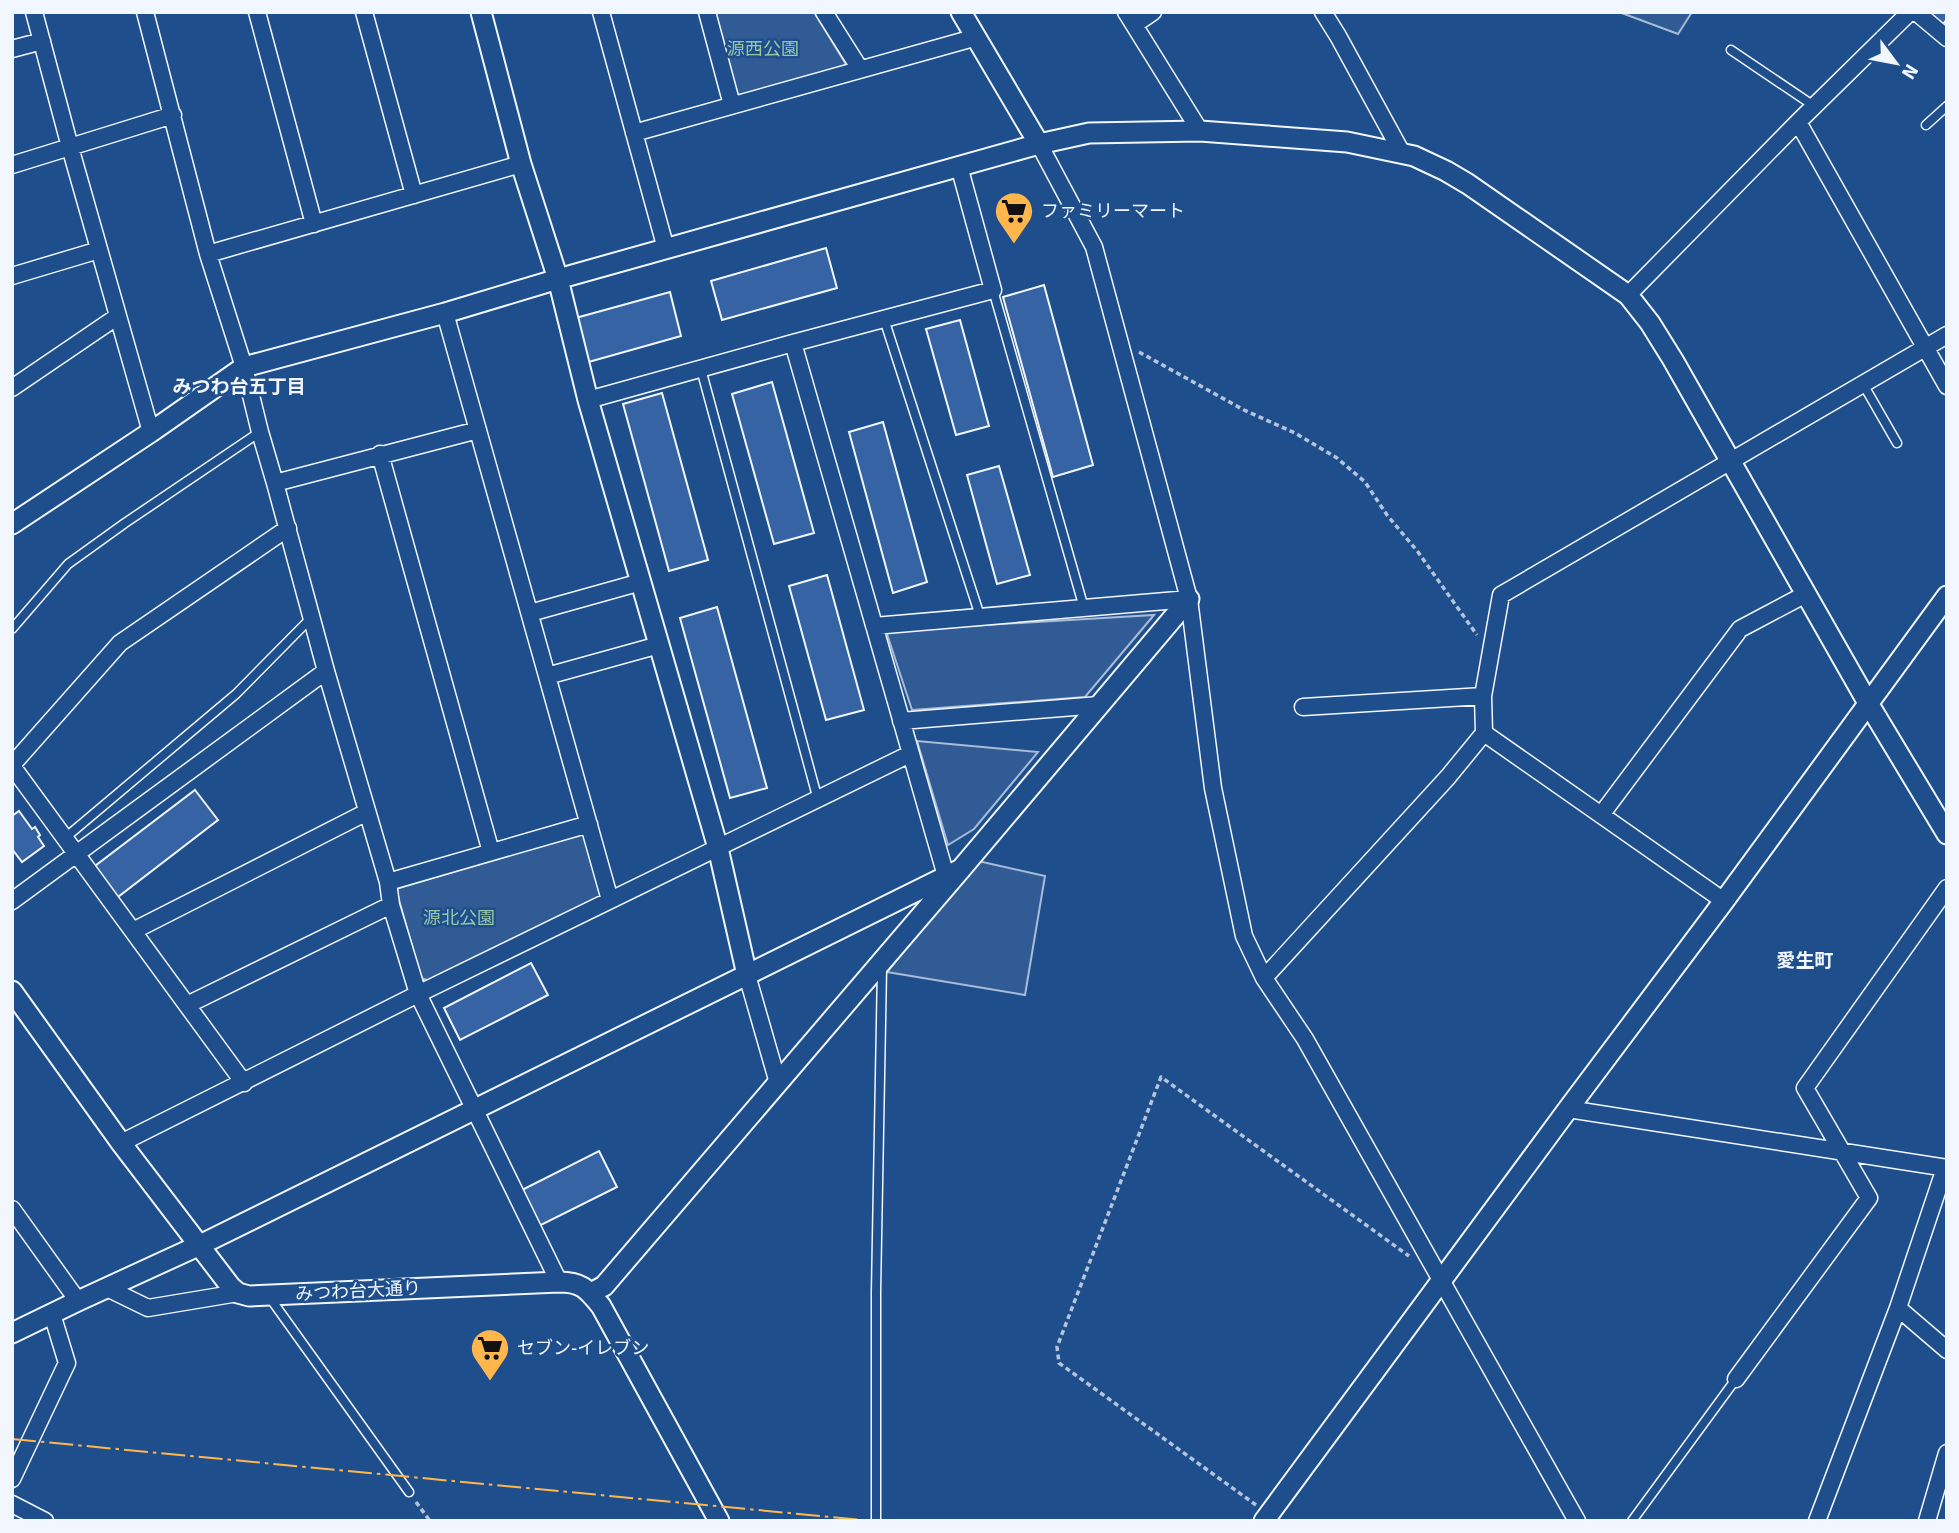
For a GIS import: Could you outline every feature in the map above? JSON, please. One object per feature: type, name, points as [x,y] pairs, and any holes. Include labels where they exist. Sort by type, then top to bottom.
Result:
[{"type":"street","points":[[34,12],[151,432]]},
{"type":"street","points":[[145,12],[208,254],[244,367],[326,671],[418,994],[559,1282]]},
{"type":"street","points":[[257,12],[314,224]]},
{"type":"street","points":[[365,12],[414,195]]},
{"type":"street","points":[[481,12],[521,164],[558,279],[588,400],[718,848],[747,975],[778,1083]]},
{"type":"street","points":[[601,12],[666,249]]},
{"type":"street","points":[[706,12],[732,105]]},
{"type":"street","points":[[824,12],[860,69]]},
{"type":"street","points":[[961,12],[1039,144],[1094,247],[1189,598],[1213,788],[1244,936],[1264,978],[1305,1040],[1577,1521]]},
{"type":"street","points":[[1153,12],[1130,19],[1200,131]]},
{"type":"street","points":[[1323,12],[1402,153]]},
{"type":"street","points":[[1628,295],[1814,106],[1913,12],[1947,37]]},
{"type":"street","points":[[634,133],[977,37]]},
{"type":"street","points":[[12,50],[42,41]]},
{"type":"street","points":[[12,165],[173,115]]},
{"type":"street","points":[[1798,122],[1947,386]]},
{"type":"street","points":[[12,524],[244,367],[445,313],[959,166],[1089,133],[1200,131],[1347,142],[1414,156],[1468,184],[1628,295],[1650,323],[1868,703],[1947,834]]},
{"type":"street","points":[[208,254],[521,164]]},
{"type":"street","points":[[588,400],[993,290],[959,166]]},
{"type":"street","points":[[12,276],[99,250]]},
{"type":"street","points":[[445,313],[610,900]]},
{"type":"street","points":[[12,388],[118,316]]},
{"type":"street","points":[[1264,978],[1448,777],[1484,733],[1483,696],[1501,595],[1947,335]]},
{"type":"street","points":[[793,343],[910,754],[954,872]]},
{"type":"street","points":[[275,483],[478,430]]},
{"type":"street","points":[[380,454],[491,852]]},
{"type":"street","points":[[243,1083],[12,766],[120,643],[288,528]]},
{"type":"street","points":[[530,613],[641,582]]},
{"type":"street","points":[[1601,815],[1740,629],[1806,594]]},
{"type":"street","points":[[1266,1518],[1947,596]]},
{"type":"street","points":[[874,626],[1189,598]]},
{"type":"street","points":[[719,1521],[601,1306],[591,1293],[604,1286],[1189,598]]},
{"type":"street","points":[[547,676],[659,645]]},
{"type":"street","points":[[12,901],[326,671]]},
{"type":"street","points":[[1303,707],[1483,696]]},
{"type":"street","points":[[901,721],[1099,705]]},
{"type":"street","points":[[1484,733],[1724,901]]},
{"type":"street","points":[[121,1143],[418,994],[910,754]]},
{"type":"street","points":[[133,931],[367,812]]},
{"type":"street","points":[[388,882],[589,824]]},
{"type":"street","points":[[16,1327],[52,1314],[200,1245],[954,872]]},
{"type":"street","points":[[1736,1379],[1869,1198],[1805,1088],[1947,888]]},
{"type":"street","points":[[187,1006],[391,905]]},
{"type":"street","points":[[12,991],[121,1143],[238,1293]]},
{"type":"street","points":[[1568,1109],[1946,1168],[1898,1308],[1817,1521]]},
{"type":"street","points":[[12,1209],[78,1301]]},
{"type":"street","name":"みつわ台大通り","points":[[238,1293],[248,1296],[571,1282],[582,1285],[591,1293]]},
{"type":"street","points":[[107,1288],[148,1308],[238,1293]]},
{"type":"street","points":[[1898,1308],[1947,1350]]},
{"type":"street","points":[[12,1479],[67,1363],[52,1314]]},
{"type":"street","points":[[1927,1521],[1947,1452]]},
{"type":"street","points":[[12,1504],[45,1521]]},
{"type":"lane","points":[[1731,50],[1814,106]]},
{"type":"lane","points":[[1926,125],[1947,106]]},
{"type":"lane","points":[[993,290],[1084,608]]},
{"type":"lane","points":[[884,319],[980,616]]},
{"type":"lane","points":[[701,369],[818,800]]},
{"type":"lane","points":[[1863,384],[1897,443]]},
{"type":"lane","points":[[12,629],[68,564],[260,432]]},
{"type":"lane","points":[[65,838],[236,694],[312,617]]},
{"type":"lane","points":[[876,1521],[876,1292],[882,962]]},
{"type":"lane","points":[[269,1295],[409,1492]]},
{"type":"lane","points":[[1632,1521],[1736,1379]]},
{"type":"path","points":[[1119,341],[1244,410],[1295,433],[1346,466],[1365,482],[1490,652]]},
{"type":"path","points":[[1266,1518],[1059,1363],[1057,1346],[1161,1077],[1409,1256]]},
{"type":"path","points":[[409,1492],[430,1521]]},
{"type":"shaded area","name":"源西公園","points":[[713,12],[814,12],[847,66],[737,97]]},
{"type":"shaded area","points":[[1619,12],[1692,12],[1678,34]]},
{"type":"shaded area","points":[[1154,615],[1085,697],[912,710],[886,631]]},
{"type":"shaded area","points":[[917,741],[1038,752],[974,829],[948,845]]},
{"type":"shaded area","name":"源北公園","points":[[585,832],[602,896],[433,982],[421,978],[396,889]]},
{"type":"shaded area","points":[[978,861],[1045,876],[1025,995],[887,972]]},
{"type":"building","points":[[1928,12],[1947,12],[1947,19],[1943,24]]},
{"type":"building","points":[[826,248],[837,288],[722,320],[711,281]]},
{"type":"building","points":[[1044,285],[1093,465],[1053,477],[1003,297]]},
{"type":"building","points":[[670,292],[681,336],[585,363],[572,319]]},
{"type":"building","points":[[960,320],[989,426],[956,435],[926,329]]},
{"type":"building","points":[[772,382],[814,533],[774,544],[732,394]]},
{"type":"building","points":[[662,393],[708,560],[669,571],[623,404]]},
{"type":"building","points":[[883,422],[927,582],[893,593],[849,432]]},
{"type":"building","points":[[999,466],[1030,575],[997,584],[967,475]]},
{"type":"building","points":[[827,575],[864,710],[826,720],[789,586]]},
{"type":"building","points":[[717,607],[767,788],[730,798],[680,618]]},
{"type":"building","points":[[195,790],[218,820],[114,900],[91,869]]},
{"type":"building","points":[[19,811],[32,829],[35,827],[44,846],[22,862],[12,849],[12,816]]},
{"type":"building","points":[[531,963],[548,995],[460,1040],[444,1008]]},
{"type":"building","points":[[599,1151],[617,1187],[535,1228],[518,1192]]},
{"type":"power","points":[[12,1439],[873,1521]]},
{"type":"place","name":"ファミリーマート","points":[[1014,245]]},
{"type":"place","name":"セブン-イレブン","points":[[490,1382]]},
{"type":"district","name":"みつわ台五丁目","points":[[239,386]]},
{"type":"district","name":"愛生町","points":[[1805,960]]}]
